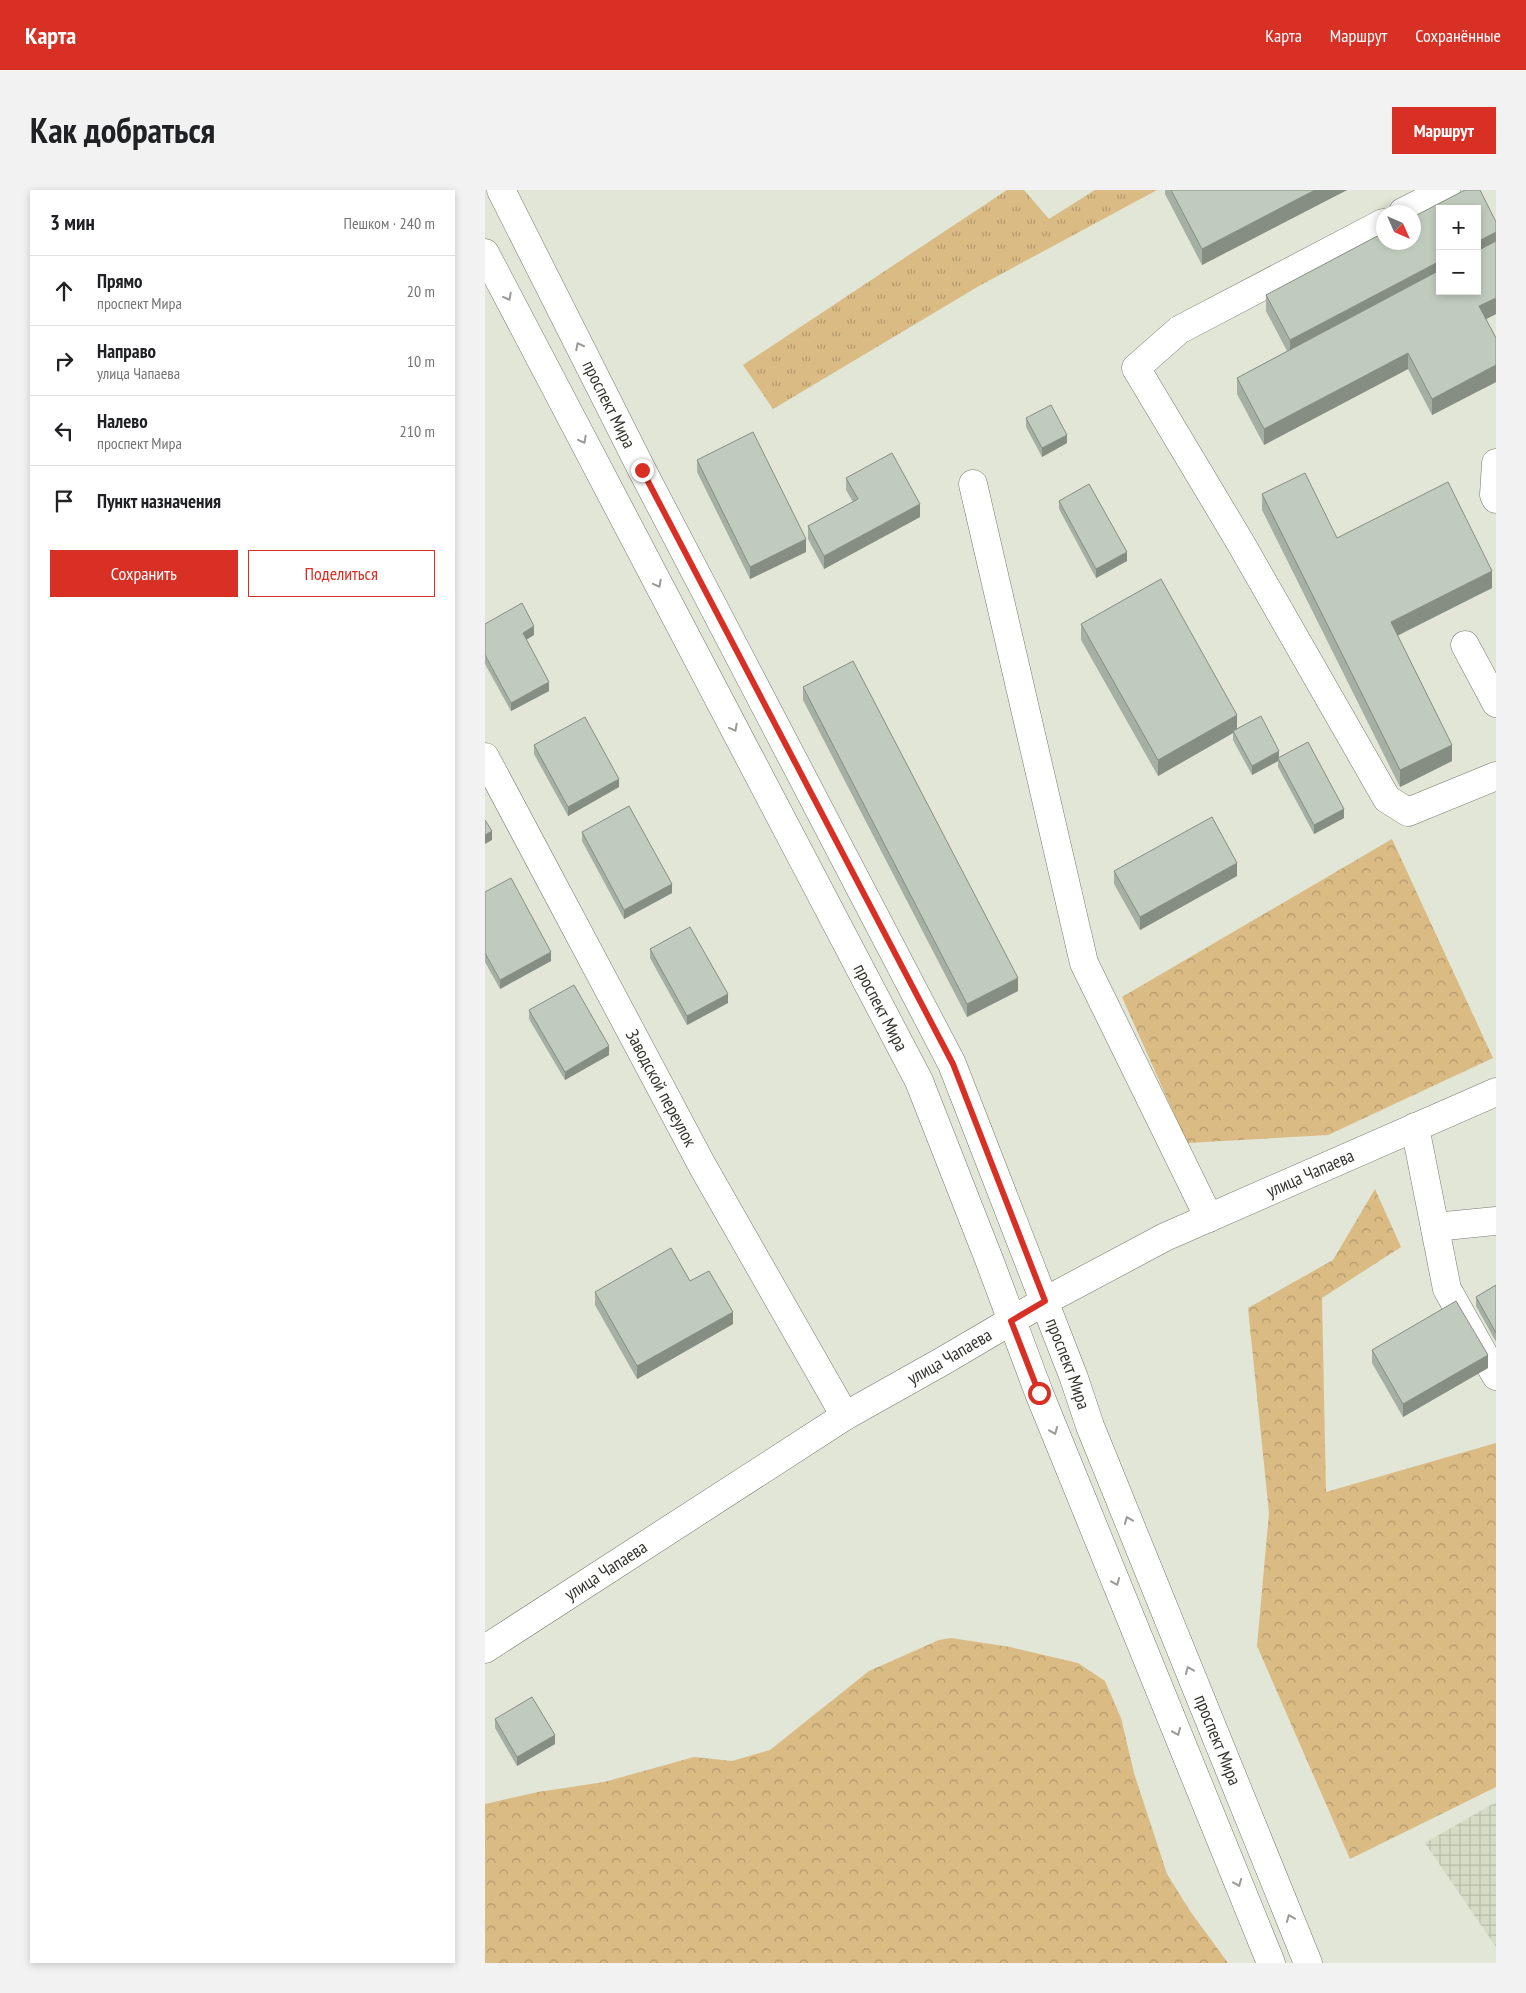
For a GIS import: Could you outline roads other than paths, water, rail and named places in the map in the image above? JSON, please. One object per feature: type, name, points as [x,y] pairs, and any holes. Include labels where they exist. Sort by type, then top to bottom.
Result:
[{"type":"main road","name":"проспект Мира","points":[[501,190],[642,470],[953,1064],[1045,1301],[1090,1426],[1308,1963]]},
{"type":"main road","points":[[1417,205],[1446,190]]},
{"type":"main road","points":[[1376,227],[1179,330],[1136,368],[1245,550],[1387,799],[1408,812],[1496,776]]},
{"type":"main road","name":"проспект Мира","points":[[485,253],[919,1082],[1039,1393],[1271,1963]]},
{"type":"main road","points":[[1496,463],[1494,495],[1496,499]]},
{"type":"main road","points":[[973,484],[1084,963],[1209,1218]]},
{"type":"main road","points":[[1465,645],[1496,703]]},
{"type":"main road","name":"Заводской переулок","points":[[485,757],[703,1167],[845,1416]]},
{"type":"main road","name":"улица Чапаева","points":[[485,1649],[845,1416],[1045,1301],[1165,1237],[1496,1092]]},
{"type":"main road","points":[[1415,1127],[1447,1289],[1496,1376]]},
{"type":"main road","points":[[1435,1228],[1496,1221]]}]
